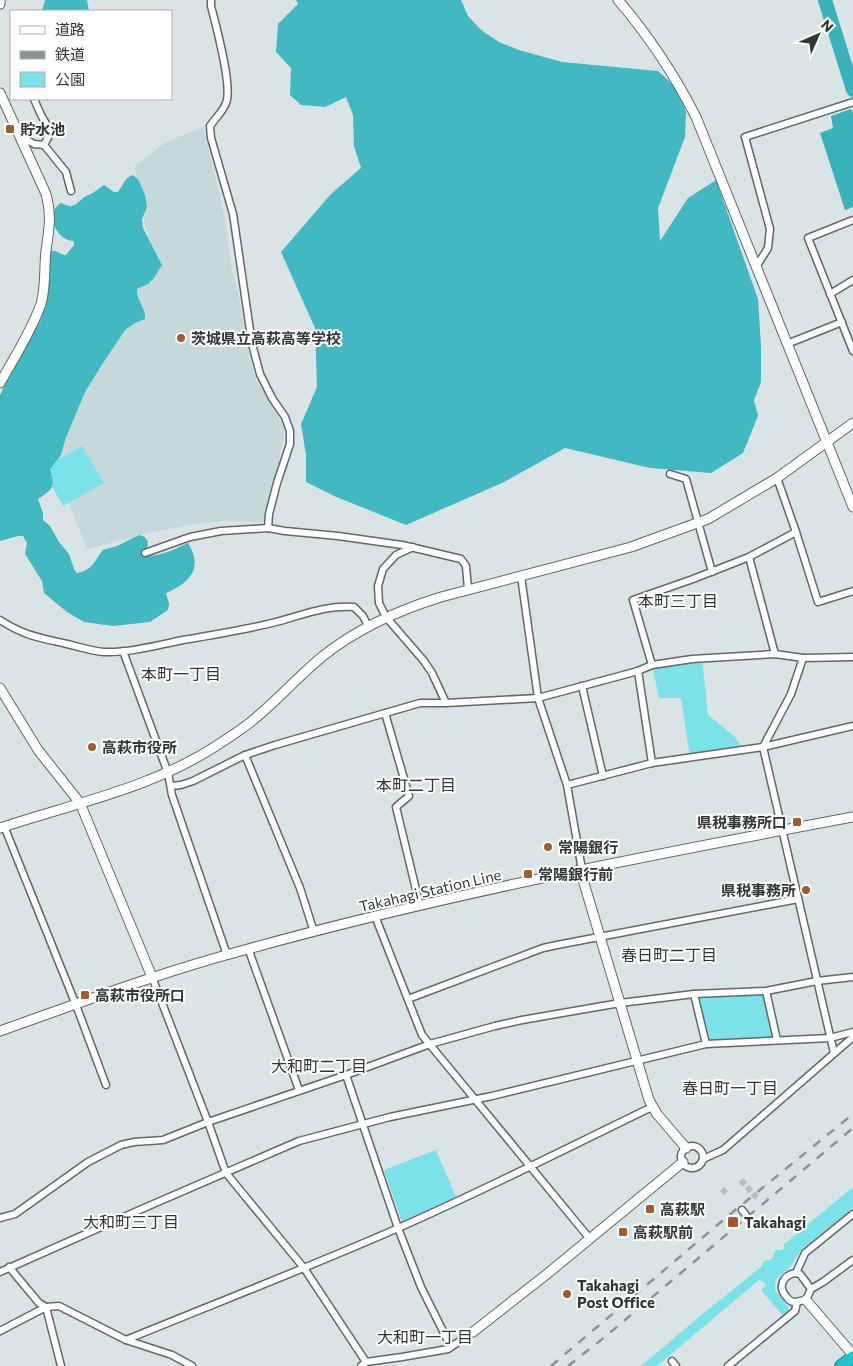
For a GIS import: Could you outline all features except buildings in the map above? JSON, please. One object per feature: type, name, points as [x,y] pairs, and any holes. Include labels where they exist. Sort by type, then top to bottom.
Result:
[{"type":"highway","points":[[840,1366],[853,1356]]},
{"type":"street","points":[[211,0],[228,87],[226,103],[210,126],[211,138],[233,214],[252,344],[260,374],[272,398],[285,417],[290,431],[290,444],[277,483],[269,514],[268,528]]},
{"type":"street","points":[[618,0],[651,40],[682,89],[696,116],[853,507]]},
{"type":"street","points":[[0,94],[50,206],[50,226],[41,304],[28,333],[0,383]]},
{"type":"street","points":[[34,100],[51,132],[44,145]]},
{"type":"street","points":[[756,267],[768,248],[770,229],[745,137],[853,102]]},
{"type":"street","points":[[19,135],[34,144],[44,145],[66,172],[71,191]]},
{"type":"street","points":[[853,220],[808,238],[853,351]]},
{"type":"street","points":[[830,294],[853,280]]},
{"type":"street","points":[[787,344],[842,322]]},
{"type":"street","points":[[106,1085],[76,1004],[2,827],[95,800],[168,773],[194,760],[238,732],[325,654],[368,626],[386,617],[414,605],[468,589],[631,547],[708,519],[777,478],[853,422]]},
{"type":"street","points":[[670,474],[686,480],[712,572]]},
{"type":"street","points":[[777,478],[818,602],[853,591]]},
{"type":"street","points":[[145,553],[190,537],[221,531],[268,528],[413,547],[461,559],[466,566],[468,589]]},
{"type":"street","points":[[652,665],[633,600],[749,557],[796,532]]},
{"type":"street","points":[[413,547],[396,555],[383,569],[378,586],[379,603],[386,617],[424,661],[432,673],[446,703]]},
{"type":"street","points":[[749,557],[775,654]]},
{"type":"street","points":[[520,576],[538,698],[567,785],[581,864],[580,870],[652,1107],[686,1148]]},
{"type":"street","points":[[0,620],[19,632],[93,651],[105,652],[123,651],[273,623],[325,608],[343,606],[354,607],[363,616],[368,626]]},
{"type":"street","points":[[123,651],[168,773],[172,795],[227,954]]},
{"type":"street","points":[[171,786],[192,781],[245,754],[420,703],[538,698],[638,671],[652,665],[692,659],[775,654],[803,658],[853,657]]},
{"type":"street","points":[[803,658],[791,694],[763,747],[834,1053]]},
{"type":"street","points":[[638,671],[652,763]]},
{"type":"street","points":[[582,686],[603,776]]},
{"type":"street","points":[[0,688],[38,750],[80,804],[152,977],[226,1173],[304,1268],[363,1364],[448,1349],[473,1332],[590,1239],[683,1162]]},
{"type":"street","points":[[385,713],[409,796],[396,806],[420,906]]},
{"type":"street","points":[[567,785],[652,763],[763,747],[853,726]]},
{"type":"street","points":[[245,754],[300,888],[314,932]]},
{"type":"street","name":"Takahagi Station Line","points":[[0,1030],[152,977],[227,954],[375,916],[580,870],[853,817]]},
{"type":"street","points":[[408,999],[543,948],[798,899]]},
{"type":"street","points":[[375,916],[422,1035],[590,1239]]},
{"type":"street","points":[[248,948],[299,1090]]},
{"type":"street","points":[[0,1218],[15,1214],[88,1162],[121,1145],[163,1140],[208,1122],[430,1044],[522,1020],[620,1003],[694,994],[766,991],[817,981],[853,977]]},
{"type":"street","points":[[766,991],[776,1040]]},
{"type":"street","points":[[694,994],[706,1044]]},
{"type":"street","points":[[0,1272],[299,1142],[361,1124],[706,1044],[830,1038],[853,1032]]},
{"type":"street","points":[[703,1159],[702,1152],[693,1146],[686,1148],[682,1155],[683,1162],[688,1166],[694,1167],[700,1164],[703,1159],[723,1150],[853,1037]]},
{"type":"street","points":[[346,1075],[361,1124],[398,1228],[421,1287],[451,1347]]},
{"type":"street","points":[[126,1340],[398,1228],[652,1107]]},
{"type":"street","points":[[853,1214],[806,1253],[796,1272],[783,1282],[782,1290],[789,1300],[801,1301],[853,1356]]},
{"type":"street","points":[[728,1366],[795,1311],[811,1289],[853,1260]]},
{"type":"street","points":[[9,1267],[39,1303],[46,1307],[61,1366]]},
{"type":"street","points":[[796,1272],[800,1274],[811,1289]]},
{"type":"street","points":[[0,1331],[46,1307],[59,1306],[126,1340],[172,1355],[192,1366]]},
{"type":"street","points":[[401,1357],[404,1366]]},
{"type":"shaded area","points":[[45,0],[87,0],[89,10],[42,10]]},
{"type":"shaded area","points":[[296,0],[461,0],[468,16],[481,30],[499,42],[519,50],[562,62],[658,71],[678,89],[686,112],[685,137],[658,208],[660,241],[688,198],[716,180],[758,299],[761,382],[754,400],[758,416],[743,453],[711,473],[650,468],[565,448],[502,483],[406,525],[334,496],[306,482],[306,455],[301,424],[317,387],[315,328],[281,252],[331,194],[361,168],[354,146],[353,115],[346,97],[325,107],[301,105],[290,95],[291,68],[276,52],[278,24],[298,4]]},
{"type":"shaded area","points":[[851,109],[853,113],[853,207],[845,210],[820,133],[833,128],[831,116]]},
{"type":"shaded area","name":"茨城県立高萩高等学校","points":[[203,127],[220,195],[232,270],[255,377],[285,429],[278,466],[263,522],[223,521],[197,524],[153,532],[87,549],[48,451],[97,356],[137,319],[137,281],[152,247],[139,203],[135,165],[168,141]]},
{"type":"shaded area","points":[[133,175],[138,179],[145,195],[147,207],[142,219],[143,228],[162,265],[148,284],[137,289],[145,319],[125,330],[85,392],[65,440],[61,455],[50,469],[52,487],[38,499],[43,513],[43,520],[50,526],[59,542],[69,554],[77,573],[90,567],[103,550],[117,546],[139,535],[145,537],[148,542],[146,555],[151,556],[173,550],[188,543],[195,560],[194,568],[187,580],[166,593],[169,604],[168,610],[150,622],[113,626],[84,622],[67,612],[44,593],[42,581],[25,554],[27,543],[23,536],[0,541],[0,395],[17,360],[41,320],[48,294],[49,275],[47,265],[49,252],[56,251],[66,255],[74,245],[74,241],[67,240],[61,236],[55,227],[53,222],[54,211],[61,203],[68,206],[78,203],[84,197],[104,185],[114,192],[118,192],[126,180]]},
{"type":"green space","points":[[82,446],[104,483],[63,506],[42,469]]},
{"type":"green space","points":[[702,658],[708,715],[734,736],[743,750],[690,758],[681,698],[659,698],[652,665]]},
{"type":"green space","points":[[766,991],[777,1040],[706,1044],[694,994]]},
{"type":"green space","points":[[436,1150],[456,1197],[402,1222],[384,1170]]},
{"type":"green space","points":[[853,1187],[853,1208],[801,1250],[791,1266],[776,1279],[775,1290],[789,1308],[783,1316],[761,1290],[766,1285],[759,1280],[657,1366],[641,1366],[761,1267],[764,1261],[770,1260],[776,1250],[782,1250],[785,1247],[783,1245]]},
{"type":"waterway","points":[[825,0],[853,90]]},
{"type":"tunnel","points":[[741,1180],[759,1200]]},
{"type":"tunnel","points":[[722,1189],[726,1193]]},
{"type":"railway","points":[[551,1366],[728,1216],[853,1114]]},
{"type":"railway","points":[[568,1366],[853,1128]]},
{"type":"place","name":"貯水池","points":[[10,129]]},
{"type":"place","name":"茨城県立高萩高等学校","points":[[181,338]]},
{"type":"place","name":"高萩市役所","points":[[92,747]]},
{"type":"place","name":"県税事務所口","points":[[797,822]]},
{"type":"place","name":"常陽銀行","points":[[548,847]]},
{"type":"place","name":"常陽銀行前","points":[[528,874]]},
{"type":"place","name":"県税事務所","points":[[806,890]]},
{"type":"place","name":"高萩市役所口","points":[[85,995]]},
{"type":"place","name":"高萩駅","points":[[650,1209]]},
{"type":"place","name":"Takahagi","points":[[733,1222]]},
{"type":"place","name":"高萩駅前","points":[[623,1232]]},
{"type":"place","name":"Takahagi Post Office","points":[[567,1294]]},
{"type":"district","name":"本町三丁目","points":[[678,600]]},
{"type":"district","name":"本町一丁目","points":[[181,673]]},
{"type":"district","name":"本町二丁目","points":[[416,784]]},
{"type":"district","name":"春日町二丁目","points":[[669,954]]},
{"type":"district","name":"大和町二丁目","points":[[319,1065]]},
{"type":"district","name":"春日町一丁目","points":[[730,1087]]},
{"type":"district","name":"大和町三丁目","points":[[131,1221]]},
{"type":"district","name":"大和町一丁目","points":[[425,1336]]}]
